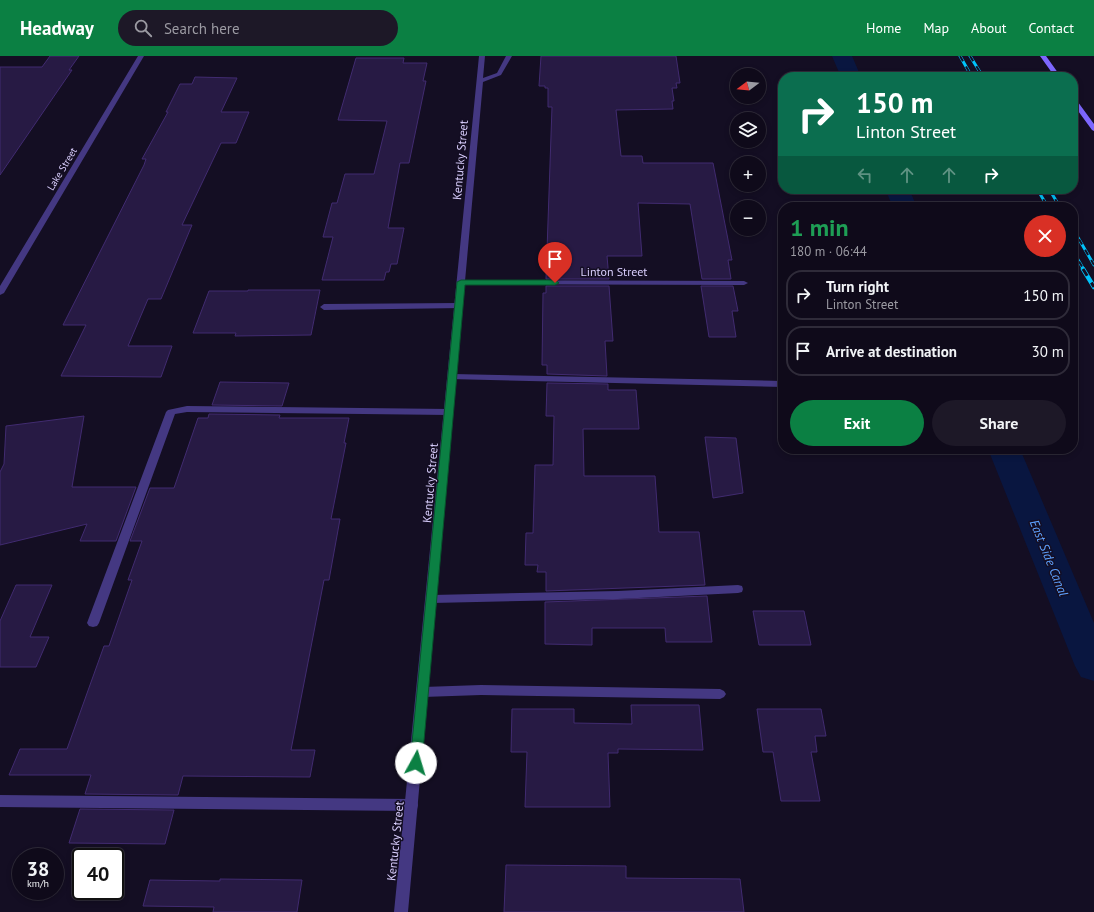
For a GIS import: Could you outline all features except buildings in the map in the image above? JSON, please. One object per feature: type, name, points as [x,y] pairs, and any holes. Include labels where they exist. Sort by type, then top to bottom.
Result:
[{"type":"main road","points":[[1043,56],[1054,72]]},
{"type":"main road","points":[[1078,106],[1094,129]]},
{"type":"street","name":"Lake Street","points":[[0,293],[4,279],[141,56]]},
{"type":"street","name":"Kentucky Street","points":[[401,912],[432,599],[482,56]]},
{"type":"street","points":[[480,81],[499,74],[509,56]]},
{"type":"street","name":"Linton Street","points":[[461,282],[744,283]]},
{"type":"street","points":[[324,307],[459,306]]},
{"type":"street","points":[[453,377],[778,384]]},
{"type":"street","points":[[93,623],[171,412],[195,409],[449,412]]},
{"type":"street","points":[[432,599],[618,595],[738,589]]},
{"type":"street","points":[[423,692],[481,690],[720,694]]},
{"type":"street","points":[[0,801],[412,805]]},
{"type":"waterway","name":"East Side Canal","points":[[842,56],[849,72]]},
{"type":"waterway","name":"East Side Canal","points":[[899,194],[903,202]]},
{"type":"waterway","name":"East Side Canal","points":[[1006,454],[1094,666]]},
{"type":"railway","points":[[960,56],[969,72]]},
{"type":"railway","points":[[970,56],[980,72]]},
{"type":"railway","points":[[1040,194],[1045,202]]},
{"type":"railway","points":[[1052,194],[1057,202]]},
{"type":"railway","points":[[1078,238],[1094,265]]},
{"type":"railway","points":[[1078,260],[1084,270]]},
{"type":"railway","points":[[1083,269],[1094,287]]},
{"type":"route","points":[[416,763],[461,282],[555,283]]}]
